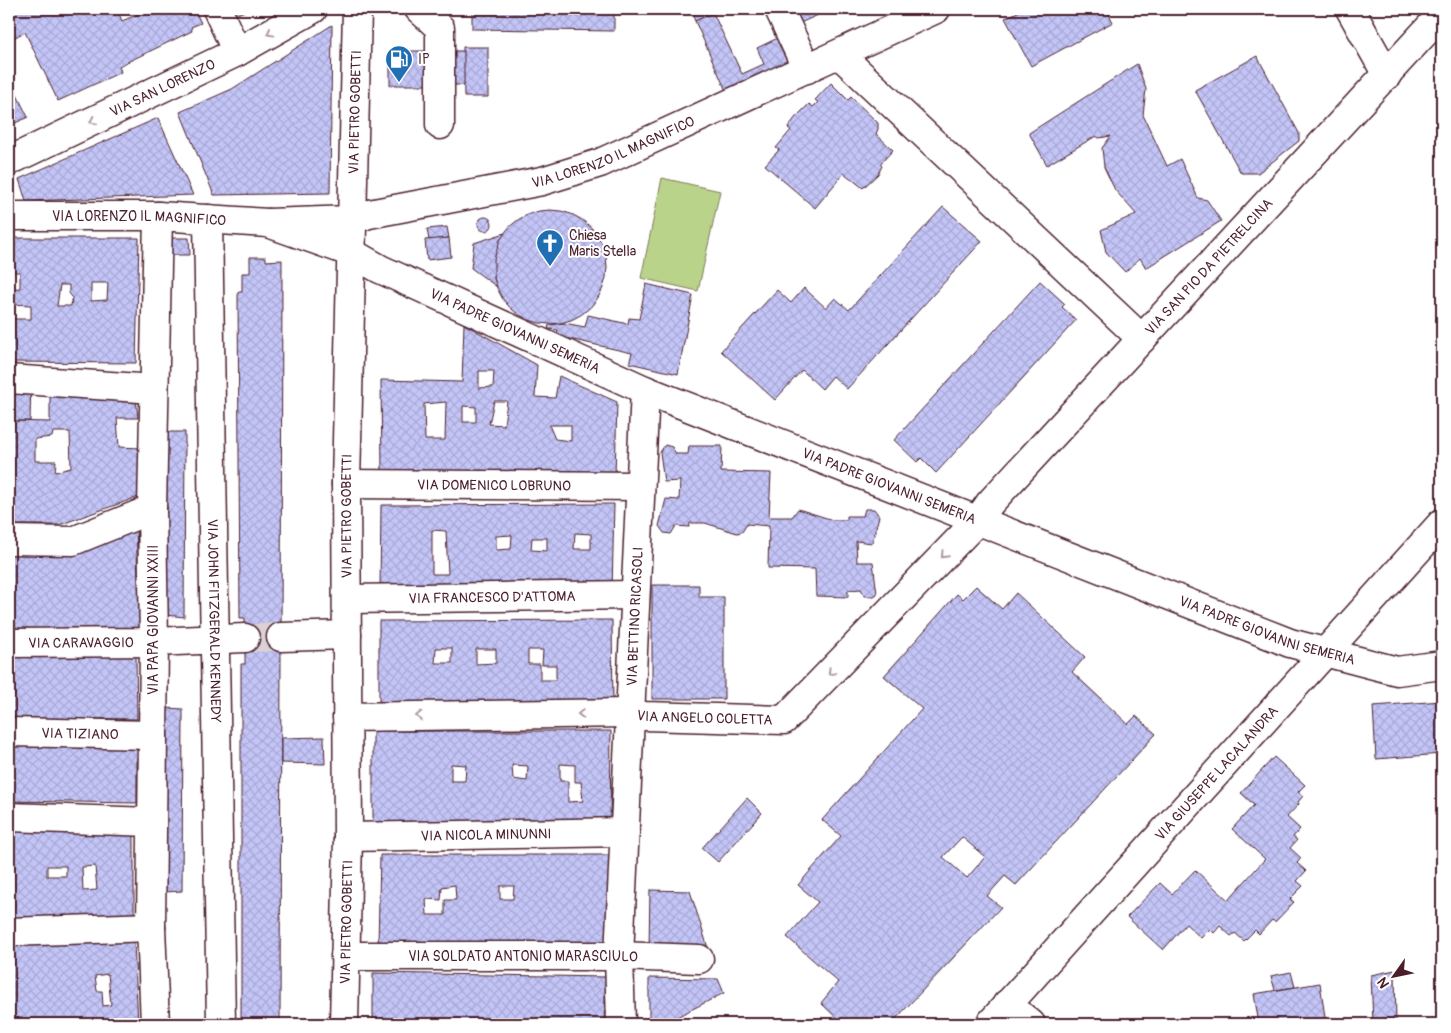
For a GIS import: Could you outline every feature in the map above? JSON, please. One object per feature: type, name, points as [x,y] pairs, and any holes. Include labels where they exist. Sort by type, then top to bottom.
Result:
[{"type":"street","points":[[218,9],[237,52]]},
{"type":"street","name":"VIA SAN LORENZO","points":[[9,161],[237,52],[313,9]]},
{"type":"street","name":"VIA PIETRO GOBETTI","points":[[344,1024],[348,837],[346,484],[357,9]]},
{"type":"street","points":[[420,9],[440,28],[440,125]]},
{"type":"street","points":[[779,9],[807,69]]},
{"type":"street","points":[[1350,9],[1387,75]]},
{"type":"street","name":"VIA LORENZO IL MAGNIFICO","points":[[9,216],[158,216],[268,223],[351,220],[369,214],[542,181],[600,163],[807,69],[925,11]]},
{"type":"street","name":"VIA SAN PIO DA PIETRELCINA","points":[[978,520],[990,503],[1442,14]]},
{"type":"street","points":[[839,54],[1142,339]]},
{"type":"street","name":"VIA PAPA GIOVANNI XXIII","points":[[155,1024],[151,927],[154,642],[152,509],[158,216]]},
{"type":"street","name":"VIA JOHN FITZGERALD KENNEDY","points":[[208,219],[221,1024]]},
{"type":"street","name":"VIA LORENZO IL MAGNIFICO","points":[[268,223],[350,252]]},
{"type":"street","name":"VIA PADRE GIOVANNI SEMERIA","points":[[350,252],[380,269],[645,390],[1290,643],[1397,671],[1442,666]]},
{"type":"street","points":[[9,379],[154,389]]},
{"type":"street","name":"VIA BETTINO RICASOLI","points":[[621,1024],[619,956],[645,390]]},
{"type":"street","name":"VIA DOMENICO LOBRUNO","points":[[346,484],[640,486]]},
{"type":"street","points":[[9,540],[73,541],[152,509]]},
{"type":"street","name":"VIA ANGELO COLETTA","points":[[347,717],[630,713],[644,716],[784,720],[978,520]]},
{"type":"street","name":"VIA GIUSEPPE LACALANDRA","points":[[998,1014],[1442,522]]},
{"type":"street","name":"VIA FRANCESCO D'ATTOMA","points":[[348,599],[635,595]]},
{"type":"street","points":[[281,637],[347,635]]},
{"type":"street","name":"VIA CARAVAGGIO","points":[[9,643],[154,642],[245,638]]},
{"type":"street","name":"VIA TIZIANO","points":[[9,732],[153,735]]},
{"type":"street","points":[[9,817],[151,822]]},
{"type":"street","name":"VIA NICOLA MINUNNI","points":[[348,837],[624,832]]},
{"type":"street","points":[[9,932],[151,927]]},
{"type":"street","name":"VIA SOLDATO ANTONIO MARASCIULO","points":[[345,956],[619,956],[699,959]]},
{"type":"street","points":[[998,1014],[1031,1024]]},
{"type":"green space","points":[[662,178],[720,191],[698,291],[641,278]]},
{"type":"building","points":[[9,9],[117,9],[122,21],[150,9],[194,9],[201,23],[191,27],[192,31],[119,66],[121,72],[58,101],[25,32],[9,40]]},
{"type":"building","points":[[229,9],[249,9],[233,16]]},
{"type":"building","points":[[472,9],[614,9],[614,31],[472,29]]},
{"type":"building","points":[[690,9],[704,9],[707,16],[695,21]]},
{"type":"building","points":[[793,9],[815,9],[818,15],[800,23]]},
{"type":"building","points":[[1024,9],[1106,9],[1113,22],[1031,66],[1005,18]]},
{"type":"building","points":[[713,13],[742,74],[764,64],[757,48],[784,35],[792,61],[727,93],[695,21]]},
{"type":"building","points":[[332,25],[330,193],[214,195],[180,112],[232,89]]},
{"type":"building","points":[[463,47],[488,47],[488,97],[464,97]]},
{"type":"building","points":[[390,51],[464,51],[464,85],[390,85]]},
{"type":"building","points":[[1257,56],[1299,133],[1299,141],[1258,173],[1241,173],[1195,90]]},
{"type":"building","points":[[1137,64],[1146,89],[1143,115],[1167,166],[1180,159],[1198,198],[1207,200],[1221,221],[1146,268],[1140,258],[1125,272],[1106,252],[1101,230],[1136,214],[1115,190],[1104,167],[1102,148],[1111,136],[1099,138],[1096,136],[1047,165],[1029,133]]},
{"type":"building","points":[[9,79],[28,117],[9,126]]},
{"type":"building","points":[[831,83],[848,100],[851,97],[878,123],[876,134],[893,150],[880,164],[882,166],[878,174],[863,188],[844,173],[815,208],[765,165],[779,150],[776,148],[791,130],[788,128],[795,118],[809,104],[813,107],[818,102],[815,100]]},
{"type":"building","points":[[158,118],[193,195],[26,201],[19,179]]},
{"type":"building","points":[[943,207],[982,241],[847,389],[833,376],[822,389],[802,370],[775,400],[721,351],[777,290],[791,303],[804,288],[826,308],[835,298],[849,310]]},
{"type":"building","name":"Chiesa Maris Stella","points":[[550,210],[572,214],[582,219],[598,235],[603,245],[607,267],[603,289],[598,299],[582,315],[572,320],[550,324],[528,320],[518,315],[502,299],[497,289],[493,267],[497,245],[502,235],[518,219],[528,214]]},
{"type":"building","points":[[485,217],[490,219],[492,224],[490,229],[485,231],[480,229],[478,224],[480,219]]},
{"type":"building","points":[[447,227],[449,238],[429,240],[427,229]]},
{"type":"building","points":[[505,233],[500,240],[494,259],[494,279],[497,287],[471,268],[474,243]]},
{"type":"building","points":[[9,238],[139,238],[136,363],[9,362],[9,319],[31,319],[31,305],[9,304],[9,289],[20,288],[20,272],[9,272]],"holes":[[[91,283],[108,283],[107,300],[91,301]],[[60,285],[69,285],[69,293],[72,297],[71,306],[57,306]]]},
{"type":"building","points":[[168,238],[189,238],[190,255],[168,255]]},
{"type":"building","points":[[449,238],[451,257],[427,260],[425,240]]},
{"type":"building","points":[[250,257],[266,257],[266,261],[282,260],[280,1024],[241,1024],[241,664],[245,664],[245,618],[240,618],[238,292],[242,292],[242,273],[250,273]]},
{"type":"building","points":[[1040,281],[1065,304],[1062,307],[1076,320],[936,473],[921,458],[917,462],[894,440]]},
{"type":"building","points":[[646,284],[693,295],[678,374],[629,363],[632,353],[556,336],[558,330],[548,329],[549,325],[564,323],[585,327],[588,315],[628,324],[629,318],[639,319]]},
{"type":"building","points":[[464,324],[537,365],[535,397],[555,398],[559,376],[617,402],[615,476],[382,474],[381,380],[462,382]],"holes":[[[479,371],[494,371],[493,387],[479,388]],[[494,401],[507,401],[504,425],[489,424]],[[446,402],[445,440],[425,440],[424,404]],[[463,406],[476,407],[476,422],[463,422]],[[549,425],[571,425],[571,441],[555,439]]]},
{"type":"building","points":[[9,379],[31,380],[30,421],[9,421]]},
{"type":"building","points":[[50,385],[135,388],[138,418],[117,418],[119,447],[140,448],[141,496],[59,525],[9,525],[9,421],[50,422]],"holes":[[[53,432],[70,432],[71,468],[55,472],[56,461],[35,461],[35,439],[52,437]]]},
{"type":"building","points":[[167,432],[185,432],[184,617],[166,615]]},
{"type":"building","points":[[665,445],[672,447],[676,454],[688,454],[689,446],[722,446],[721,472],[771,473],[769,517],[792,517],[798,509],[833,520],[847,520],[847,516],[863,516],[865,509],[874,509],[879,516],[872,543],[856,541],[857,562],[873,562],[877,594],[865,596],[861,589],[848,590],[848,597],[816,596],[815,569],[768,568],[769,526],[747,524],[742,532],[737,533],[705,523],[690,523],[689,527],[676,526],[671,534],[664,533],[659,526],[666,499],[679,500],[680,481],[664,482],[660,452]]},
{"type":"building","points":[[614,504],[612,592],[380,591],[381,505]],"holes":[[[432,530],[446,531],[448,574],[432,574]],[[575,533],[591,534],[591,549],[574,549]],[[512,535],[511,549],[496,550],[496,536]],[[532,538],[547,538],[547,551],[531,550]]]},
{"type":"building","points":[[136,526],[140,630],[9,628],[9,554],[66,554]]},
{"type":"building","points":[[652,585],[699,585],[699,597],[724,597],[724,699],[652,699]]},
{"type":"building","points":[[976,586],[1002,609],[1016,593],[1085,657],[1072,672],[1128,724],[1136,716],[1156,734],[1016,885],[1005,876],[987,896],[1001,907],[891,1024],[843,1024],[821,1003],[838,982],[787,937],[818,902],[798,885],[841,836],[822,820],[922,709],[884,676],[957,594],[963,599]],"holes":[[[962,837],[985,857],[967,878],[943,857]]]},
{"type":"building","points":[[612,620],[613,706],[379,704],[379,621]],"holes":[[[436,648],[452,648],[452,663],[435,663]],[[476,649],[496,649],[496,663],[476,664]],[[528,650],[543,650],[542,665],[556,665],[556,680],[540,680],[540,664],[528,664]]]},
{"type":"building","points":[[9,652],[136,654],[137,719],[9,718]]},
{"type":"building","points":[[1442,701],[1442,754],[1376,759],[1373,706]]},
{"type":"building","points":[[166,708],[183,709],[182,891],[164,892]]},
{"type":"building","points":[[373,731],[611,731],[610,829],[373,828]],"holes":[[[451,764],[466,765],[465,781],[451,781]],[[560,764],[575,765],[575,782],[581,782],[583,801],[568,802],[568,781],[560,781]],[[512,765],[528,766],[527,781],[513,779]]]},
{"type":"building","points":[[324,737],[325,764],[281,763],[281,738]]},
{"type":"building","points":[[9,740],[137,742],[137,803],[9,801]]},
{"type":"building","points":[[1274,757],[1305,785],[1298,792],[1303,796],[1298,802],[1299,804],[1287,817],[1300,829],[1293,837],[1297,840],[1290,848],[1301,858],[1297,863],[1306,871],[1297,881],[1303,886],[1290,899],[1294,902],[1275,922],[1272,920],[1259,934],[1255,930],[1244,941],[1235,933],[1231,936],[1220,926],[1214,933],[1210,929],[1201,938],[1186,924],[1163,950],[1127,917],[1160,883],[1172,894],[1195,870],[1228,900],[1265,859],[1232,829],[1254,805],[1241,793]]},
{"type":"building","points":[[747,798],[762,813],[718,862],[702,848]]},
{"type":"building","points":[[9,830],[134,834],[134,914],[9,919]],"holes":[[[47,866],[66,866],[66,876],[47,876]],[[95,866],[97,890],[83,891],[82,867]]]},
{"type":"building","points":[[380,855],[609,855],[608,948],[378,946]],"holes":[[[455,885],[456,900],[445,900],[445,915],[427,915],[426,899],[441,900],[442,887]],[[500,886],[514,886],[513,899],[500,899]]]},
{"type":"building","points":[[650,890],[690,891],[708,948],[649,948]]},
{"type":"building","points":[[134,942],[138,1024],[9,1024],[9,985],[11,985],[9,945]],"holes":[[[108,974],[111,1005],[103,1006],[102,991],[97,991],[95,976]]]},
{"type":"building","points":[[1395,970],[1396,1024],[1373,1024],[1371,975]]},
{"type":"building","points":[[1291,972],[1295,987],[1275,990],[1271,976]]},
{"type":"building","points":[[373,973],[606,977],[604,1024],[373,1024]]},
{"type":"building","points":[[649,978],[718,979],[724,993],[663,1024],[649,1024]]},
{"type":"building","points":[[1320,983],[1326,1024],[1259,1024],[1254,994]]},
{"type":"tunnel","points":[[245,638],[281,637]]},
{"type":"place","name":"IP","points":[[399,83]]},
{"type":"place","name":"Chiesa Maris Stella","points":[[550,267]]}]
